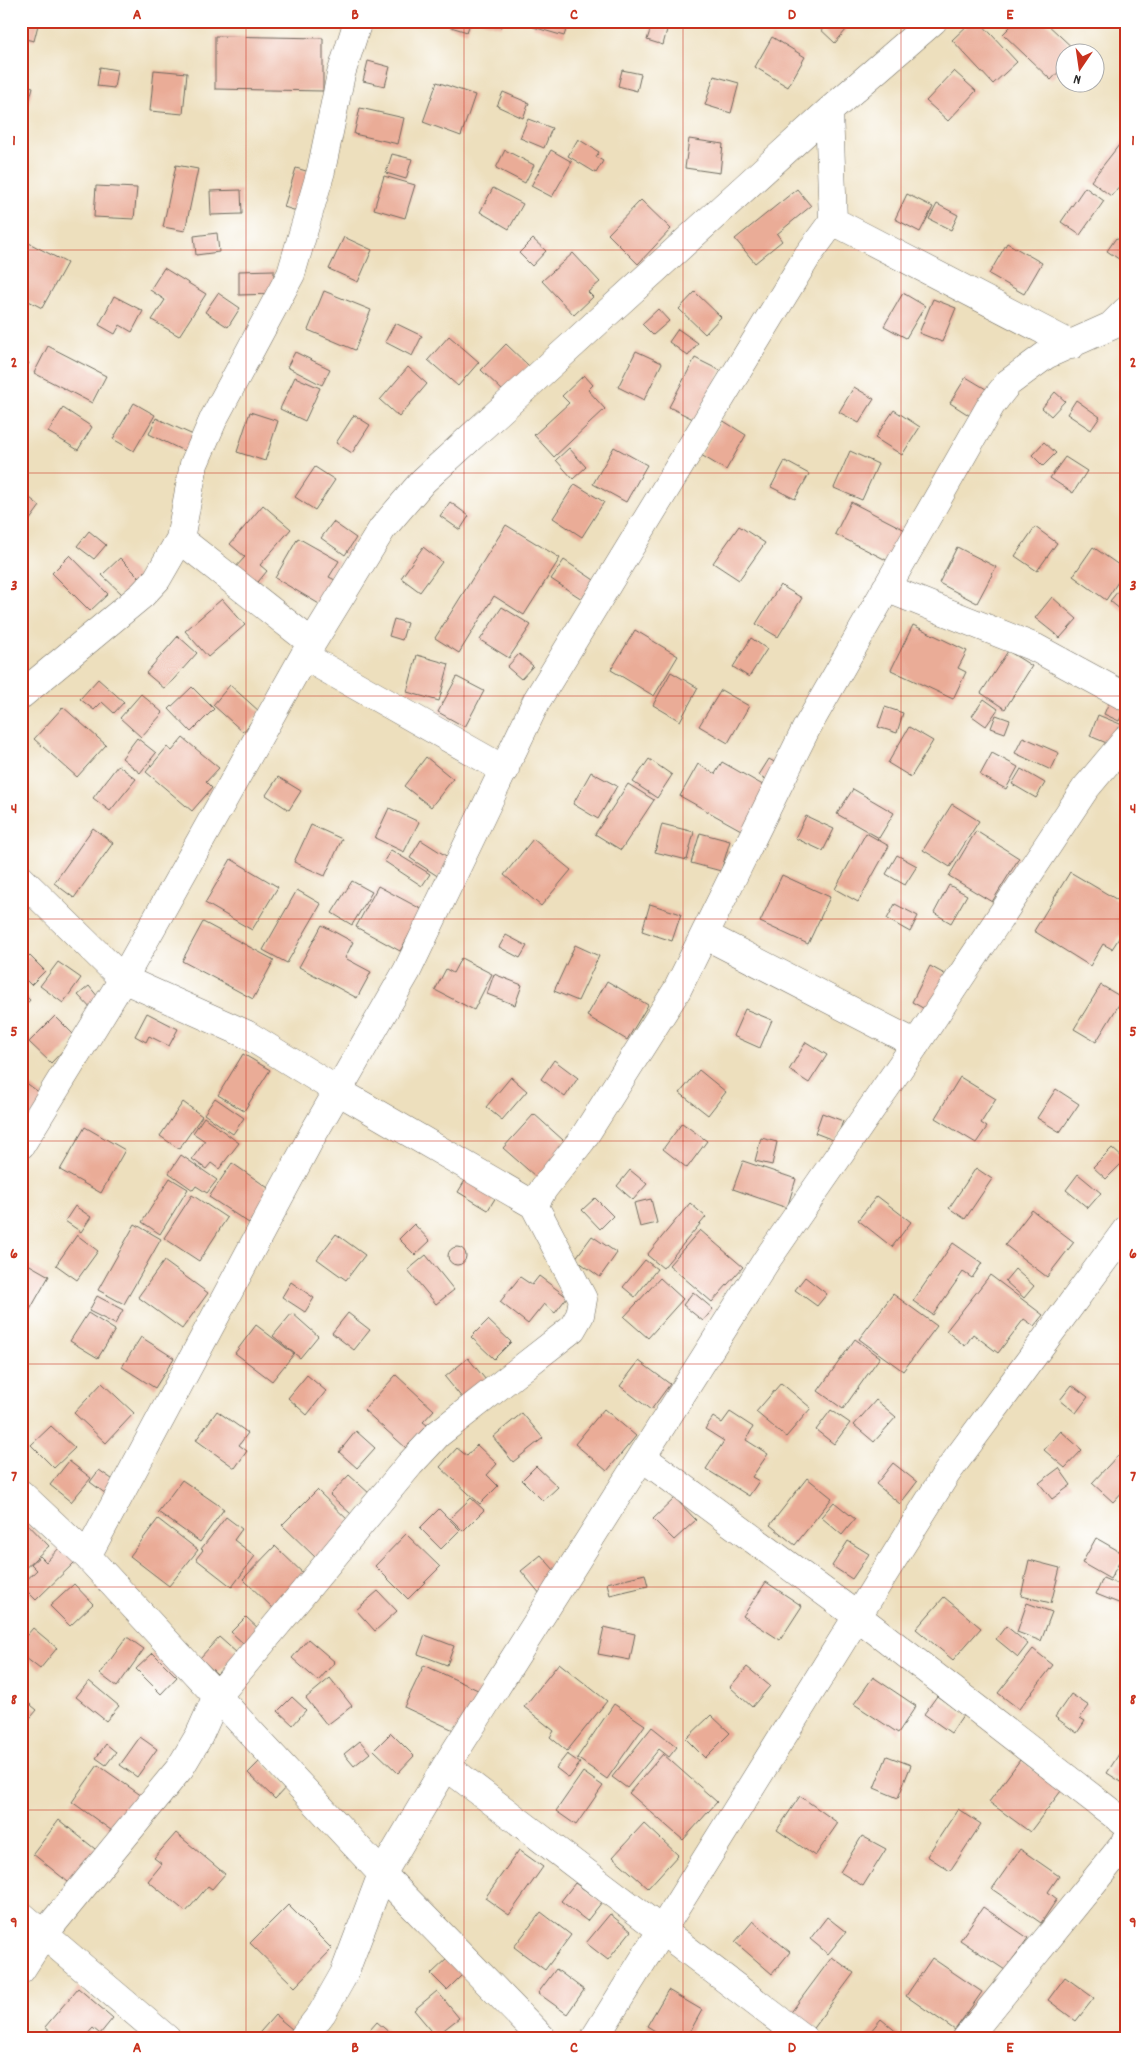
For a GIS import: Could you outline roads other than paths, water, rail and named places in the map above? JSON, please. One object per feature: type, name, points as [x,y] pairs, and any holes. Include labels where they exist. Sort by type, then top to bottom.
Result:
[{"type":"street","points":[[21,695],[142,595],[156,579],[180,540],[194,464],[214,418],[288,281],[297,259],[321,171],[341,74],[358,21]]},
{"type":"street","points":[[21,1145],[123,979],[308,649],[382,529],[423,481],[828,111],[933,21]]},
{"type":"street","points":[[86,1556],[338,1091],[408,972],[537,700],[808,255],[833,221],[828,111]]},
{"type":"street","points":[[833,221],[1072,345]]},
{"type":"street","points":[[534,1205],[544,1188],[582,1140],[677,990],[806,728],[967,446],[1003,390],[1008,383],[1046,355],[1072,345],[1110,326],[1126,311]]},
{"type":"street","points":[[180,540],[308,649],[505,770]]},
{"type":"street","points":[[886,588],[1036,648],[1126,697]]},
{"type":"street","points":[[302,2039],[322,2013],[344,1974],[382,1874],[446,1766],[766,1261],[916,1044],[1085,789],[1126,740]]},
{"type":"street","points":[[21,879],[123,979],[246,1034],[338,1091],[534,1205],[583,1299],[580,1315],[572,1329],[438,1434],[410,1464],[216,1698],[199,1736],[180,1768],[44,1934],[21,1970]]},
{"type":"street","points":[[705,934],[916,1044]]},
{"type":"street","points":[[594,2039],[946,1474],[1126,1230]]},
{"type":"street","points":[[642,1457],[857,1616],[1126,1824]]},
{"type":"street","points":[[21,1494],[86,1556],[216,1698],[382,1874],[543,2039]]},
{"type":"street","points":[[446,1766],[663,1929],[804,2039]]},
{"type":"street","points":[[966,2039],[1126,1842]]},
{"type":"street","points":[[21,1915],[167,2039]]}]
